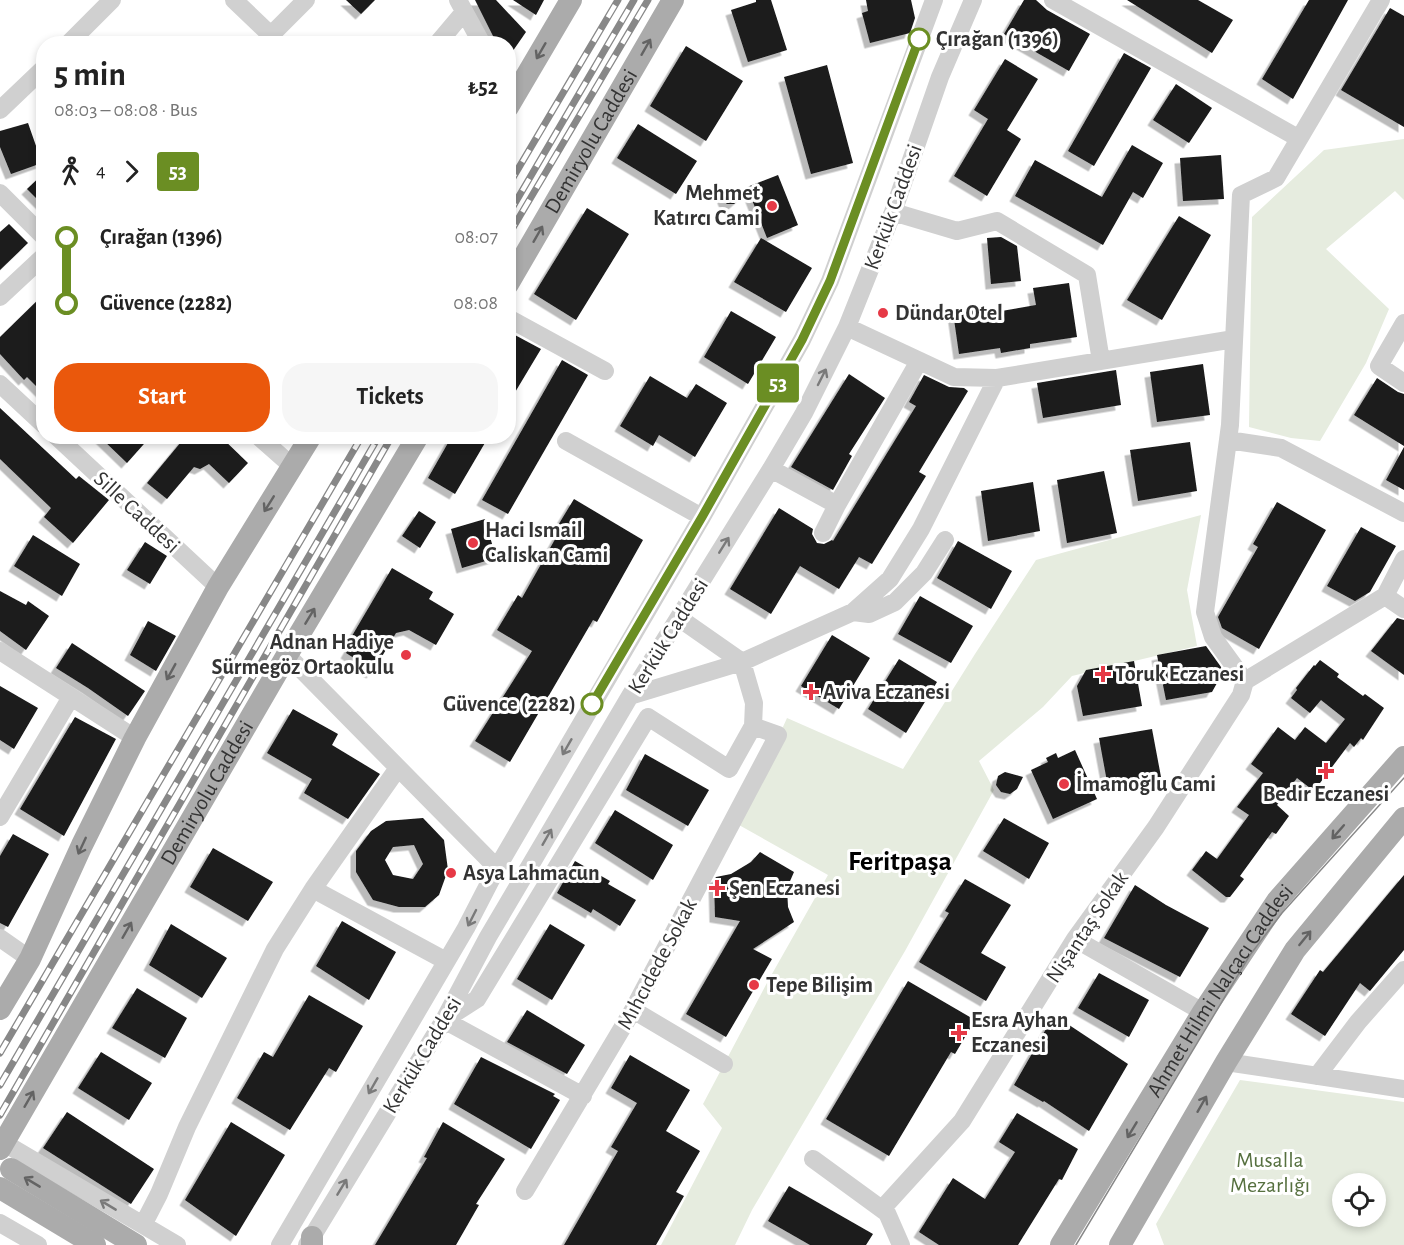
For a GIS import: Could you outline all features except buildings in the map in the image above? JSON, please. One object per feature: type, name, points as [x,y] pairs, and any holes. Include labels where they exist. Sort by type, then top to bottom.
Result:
[{"type":"main road","points":[[516,93],[570,0]]},
{"type":"main road","name":"Demiryolu Caddesi","points":[[516,270],[673,0]]},
{"type":"main road","points":[[0,1009],[30,959],[82,845],[135,738],[218,587],[306,444]]},
{"type":"main road","name":"Demiryolu Caddesi","points":[[2,1146],[287,655],[413,444]]},
{"type":"main road","name":"Ahmet Hilmi Nalçacı Caddesi","points":[[1061,1245],[1203,1012],[1277,901],[1404,756]]},
{"type":"main road","name":"Ahmet Hilmi Nalçacı Caddesi","points":[[1123,1242],[1226,1062],[1295,950],[1404,818]]},
{"type":"main road","points":[[5,1179],[139,1235]]},
{"type":"main road","points":[[5,1179],[95,1245]]},
{"type":"street","points":[[76,36],[112,0]]},
{"type":"street","points":[[234,0],[266,36]]},
{"type":"street","points":[[275,36],[306,0]]},
{"type":"street","name":"Kerkük Caddesi","points":[[280,1245],[466,928],[497,868],[702,517],[802,340],[830,281],[934,0]]},
{"type":"street","name":"Kerkük Caddesi","points":[[310,1242],[444,1020],[488,937],[630,696],[804,413],[847,327],[893,212],[940,77],[973,0]]},
{"type":"street","points":[[1053,0],[1298,138]]},
{"type":"street","points":[[1382,0],[1276,178],[1241,195],[1228,440],[1205,612],[1213,637],[1243,688],[1385,596],[1404,559]]},
{"type":"street","points":[[442,36],[461,6],[478,36]]},
{"type":"street","points":[[0,111],[36,76]]},
{"type":"street","points":[[0,193],[36,229]]},
{"type":"street","points":[[893,212],[957,231],[996,221],[1087,275],[1101,361]]},
{"type":"street","points":[[0,297],[36,263]]},
{"type":"street","points":[[516,322],[605,371]]},
{"type":"street","points":[[1404,323],[1379,366],[1404,382]]},
{"type":"street","points":[[847,327],[954,377],[997,378],[1234,339]]},
{"type":"street","points":[[823,533],[919,361]]},
{"type":"street","points":[[630,696],[742,662],[853,612],[890,579],[921,529],[997,378]]},
{"type":"street","points":[[0,384],[36,418]]},
{"type":"street","points":[[1228,440],[1281,448],[1404,513]]},
{"type":"street","points":[[566,441],[702,517]]},
{"type":"street","name":"Sille Caddesi","points":[[70,444],[218,587]]},
{"type":"street","points":[[267,444],[292,466]]},
{"type":"street","points":[[771,469],[837,505]]},
{"type":"street","points":[[853,612],[869,614],[895,602],[924,573],[945,540]]},
{"type":"street","points":[[1385,596],[1404,609]]},
{"type":"street","points":[[583,1096],[444,1020],[477,999],[648,717],[729,769],[753,726],[754,703],[742,662],[679,618]]},
{"type":"street","points":[[0,651],[135,738]]},
{"type":"street","points":[[287,655],[497,868]]},
{"type":"street","name":"Nişantaş Sokak","points":[[882,1209],[962,1121],[1075,939],[1156,827],[1243,688]]},
{"type":"street","points":[[0,817],[71,697]]},
{"type":"street","name":"Mıhcıdede Sokak","points":[[525,1191],[633,1010],[778,735],[753,726]]},
{"type":"street","points":[[139,1235],[187,1127],[275,949],[313,889],[398,768]]},
{"type":"street","points":[[313,889],[446,961]]},
{"type":"street","points":[[0,938],[30,959]]},
{"type":"street","points":[[1075,939],[1203,1012]]},
{"type":"street","points":[[1317,1076],[1358,1022],[1404,970]]},
{"type":"street","points":[[633,1010],[724,1064]]},
{"type":"street","points":[[1226,1062],[1404,1089]]},
{"type":"street","points":[[2,1146],[139,1235],[177,1245]]},
{"type":"street","points":[[813,1159],[887,1213],[901,1245]]},
{"type":"street","points":[[0,1223],[39,1245]]},
{"type":"green space","points":[[1404,139],[1404,200],[1395,191],[1326,249],[1389,309],[1366,363],[1320,441],[1291,438],[1249,427],[1252,217],[1324,150]]},
{"type":"green space","points":[[1201,515],[1187,590],[1197,646],[1072,676],[1043,707],[979,761],[994,790],[905,951],[752,1210],[735,1245],[661,1245],[722,1128],[703,1104],[768,981],[828,875],[739,825],[787,718],[903,769],[1036,560]]},
{"type":"green space","name":"Musalla Mezarlığı","points":[[1240,1080],[1404,1102],[1404,1245],[1164,1245],[1156,1224]]},
{"type":"tram line","points":[[1076,1245],[1250,955],[1282,913],[1404,778]]},
{"type":"railway","points":[[516,172],[618,0]]},
{"type":"railway","points":[[516,201],[634,0]]},
{"type":"railway","points":[[516,223],[648,0]]},
{"type":"railway","points":[[0,1053],[357,444]]},
{"type":"railway","points":[[0,1085],[374,444]]},
{"type":"railway","points":[[0,1115],[387,444]]},
{"type":"bus line","name":"53","points":[[592,704],[702,517],[802,340],[830,281],[919,39]]},
{"type":"place","name":"Çırağan (1396)","points":[[919,39]]},
{"type":"place","name":"Mehmet Katırcı Cami","points":[[772,206]]},
{"type":"place","name":"Dündar Otel","points":[[883,313]]},
{"type":"place","name":"Haci Ismail Caliskan Cami","points":[[473,543]]},
{"type":"place","name":"Adnan Hadiye Sürmegöz Ortaokulu","points":[[406,655]]},
{"type":"place","name":"Toruk Eczanesi","points":[[1103,674]]},
{"type":"place","name":"Aviva Eczanesi","points":[[811,692]]},
{"type":"place","name":"Güvence (2282)","points":[[592,704]]},
{"type":"place","name":"Bedir Eczanesi","points":[[1326,771]]},
{"type":"place","name":"İmamoğlu Cami","points":[[1064,784]]},
{"type":"place","name":"Asya Lahmacun","points":[[451,873]]},
{"type":"place","name":"Şen Eczanesi","points":[[717,888]]},
{"type":"place","name":"Tepe Bilişim","points":[[754,985]]},
{"type":"place","name":"Esra Ayhan Eczanesi","points":[[959,1033]]},
{"type":"district","name":"Feritpaşa","points":[[900,862]]}]
